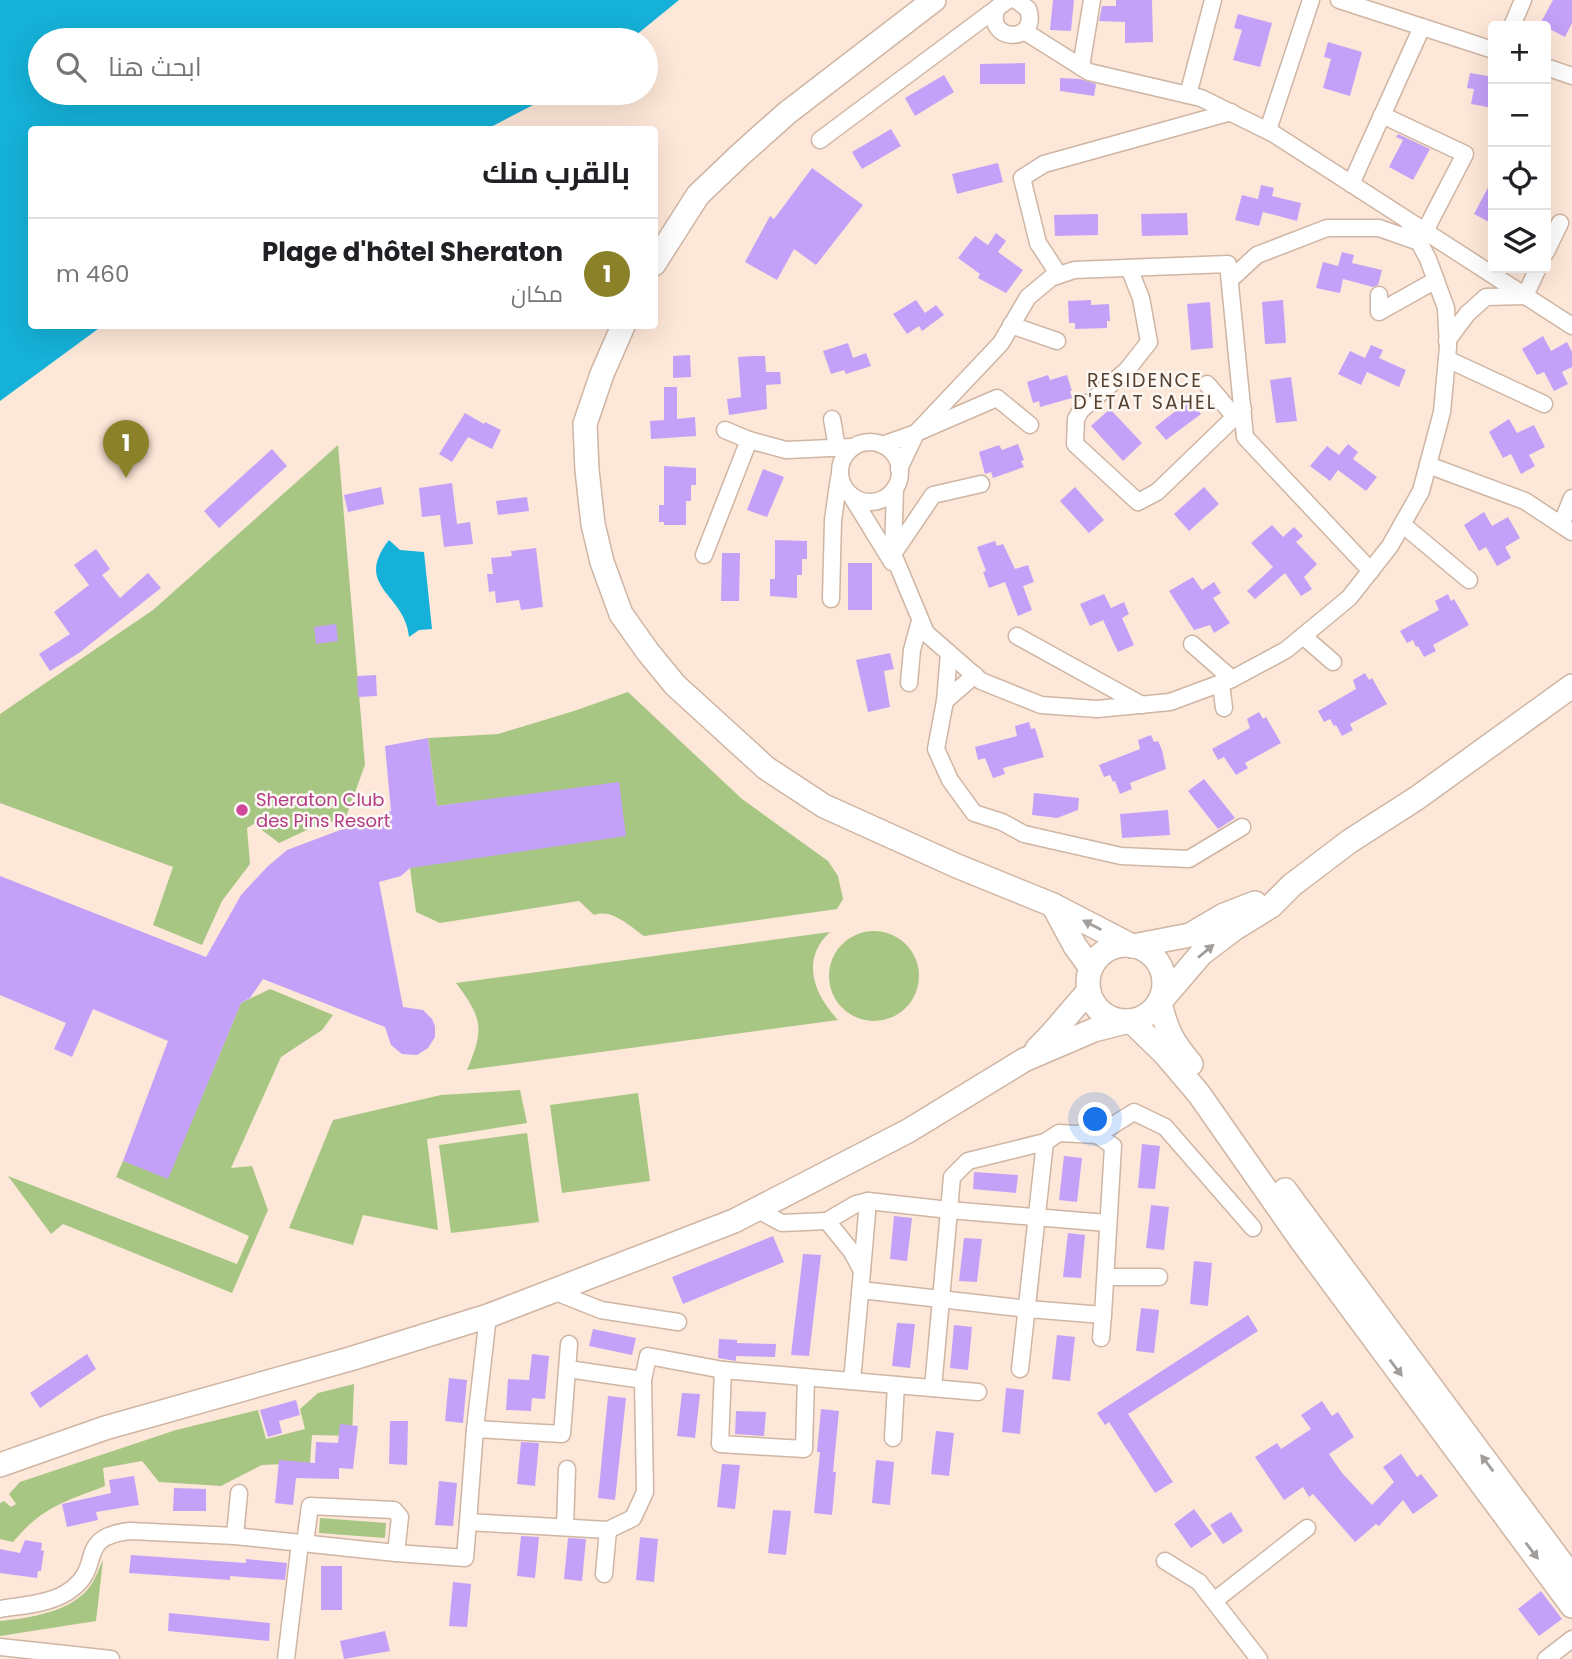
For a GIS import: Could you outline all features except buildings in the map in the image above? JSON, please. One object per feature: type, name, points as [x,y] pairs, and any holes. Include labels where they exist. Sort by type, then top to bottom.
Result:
[{"type":"main road","points":[[658,258],[698,195],[741,154],[797,104],[934,0]]},
{"type":"main road","points":[[622,329],[602,374],[585,424],[587,470],[593,524],[602,562],[621,614],[648,653],[675,685],[766,768],[824,806],[1053,905],[1154,957],[1161,967],[1164,979],[1160,1002],[1164,1024],[1176,1046],[1572,1577]]},
{"type":"main road","points":[[7,1463],[105,1428],[350,1359],[488,1316],[758,1210],[908,1131],[1024,1060],[1094,1030],[1141,1018],[1152,1012],[1201,954],[1271,906],[1292,885],[1350,841],[1417,798],[1572,686]]},
{"type":"main road","points":[[1024,1060],[1059,1028],[1090,980],[1098,958],[1108,950],[1190,934],[1224,915],[1292,885]]},
{"type":"main road","points":[[1053,905],[1090,980],[1093,1002],[1108,1017],[1130,1021],[1165,1054],[1199,1094],[1301,1240],[1572,1606]]},
{"type":"street","points":[[1003,4],[995,19],[1003,33],[1014,35],[1024,31],[1030,21],[1025,4],[1016,0]]},
{"type":"street","points":[[1081,67],[1092,0]]},
{"type":"street","points":[[1188,94],[1213,0]]},
{"type":"street","points":[[1268,131],[1311,0]]},
{"type":"street","points":[[1339,0],[1488,48]]},
{"type":"street","points":[[1514,21],[1523,0]]},
{"type":"street","points":[[820,140],[1003,4]]},
{"type":"street","points":[[1350,184],[1422,27]]},
{"type":"street","points":[[968,30],[999,29]]},
{"type":"street","points":[[895,488],[893,554],[926,633],[981,681],[1041,705],[1097,709],[1170,702],[1226,681],[1286,650],[1349,598],[1390,547],[1421,491],[1442,412],[1447,359],[1446,309],[1422,237],[1408,221],[1268,131],[1201,98],[1089,72],[1024,31]]},
{"type":"street","points":[[1551,69],[1572,76]]},
{"type":"street","points":[[1059,275],[1038,243],[1022,178],[1044,164],[1231,112]]},
{"type":"street","points":[[1382,115],[1465,154],[1422,237]]},
{"type":"street","points":[[1551,242],[1560,223]]},
{"type":"street","points":[[1230,280],[1256,255],[1327,228],[1379,228],[1422,237],[1572,326]]},
{"type":"street","points":[[899,469],[916,433],[1001,343],[1028,297],[1051,278],[1074,270],[1228,264],[1239,413],[1245,437],[1371,571]]},
{"type":"street","points":[[1129,268],[1141,298],[1149,342],[1128,370],[1080,410],[1076,419],[1075,444],[1138,502],[1157,492],[1239,413]]},
{"type":"street","points":[[1525,296],[1536,273]]},
{"type":"street","points":[[1379,295],[1379,312],[1436,280]]},
{"type":"street","points":[[1447,341],[1467,314],[1486,297],[1525,296]]},
{"type":"street","points":[[1011,325],[1057,341]]},
{"type":"street","points":[[1447,359],[1544,404]]},
{"type":"street","points":[[1207,384],[1239,413]]},
{"type":"street","points":[[725,430],[786,450],[845,448],[862,443],[882,445],[997,398],[1030,425]]},
{"type":"street","points":[[831,599],[833,520],[845,448],[832,419]]},
{"type":"street","points":[[704,555],[749,440]]},
{"type":"street","points":[[852,497],[871,502],[889,495],[895,488],[899,469],[894,455],[882,445]]},
{"type":"street","points":[[1428,465],[1525,501],[1566,528],[1572,498]]},
{"type":"street","points":[[840,472],[845,490],[852,497],[902,579]]},
{"type":"street","points":[[893,554],[933,495],[981,484]]},
{"type":"street","points":[[1402,524],[1469,580]]},
{"type":"street","points":[[909,683],[912,650],[920,621]]},
{"type":"street","points":[[1017,636],[1142,705]]},
{"type":"street","points":[[1303,636],[1333,662]]},
{"type":"street","points":[[1192,643],[1226,681],[1224,708]]},
{"type":"street","points":[[949,653],[945,701],[936,749],[950,780],[974,813],[1002,822],[1024,834],[1121,856],[1189,859],[1242,827]]},
{"type":"street","points":[[945,701],[975,675]]},
{"type":"street","points":[[1097,1135],[1134,1112],[1165,1127],[1253,1228]]},
{"type":"street","points":[[933,1388],[952,1177],[968,1161],[1045,1142],[1059,1133],[1097,1135],[1113,1146],[1101,1338]]},
{"type":"street","points":[[1020,1369],[1045,1142]]},
{"type":"street","points":[[758,1210],[782,1223],[827,1221],[856,1204],[868,1201],[1107,1223]]},
{"type":"street","points":[[852,1381],[868,1201]]},
{"type":"street","points":[[827,1221],[852,1252],[862,1271]]},
{"type":"street","points":[[1106,1277],[1159,1277]]},
{"type":"street","points":[[860,1290],[1103,1315]]},
{"type":"street","points":[[553,1291],[601,1310],[678,1322]]},
{"type":"street","points":[[0,1609],[49,1601],[73,1588],[84,1574],[92,1551],[106,1536],[130,1531],[235,1536],[465,1558],[475,1429],[488,1316]]},
{"type":"street","points":[[475,1429],[562,1434],[569,1344]]},
{"type":"street","points":[[468,1522],[608,1530],[633,1518],[645,1492],[643,1380],[648,1356],[723,1370],[978,1392]]},
{"type":"street","points":[[568,1369],[643,1380]]},
{"type":"street","points":[[723,1370],[720,1444],[804,1449],[806,1377]]},
{"type":"street","points":[[893,1438],[897,1385]]},
{"type":"street","points":[[0,1481],[7,1463]]},
{"type":"street","points":[[565,1527],[567,1469]]},
{"type":"street","points":[[235,1536],[239,1493]]},
{"type":"street","points":[[286,1659],[302,1543],[310,1506],[394,1510],[400,1517],[396,1553]]},
{"type":"street","points":[[1214,1601],[1307,1528]]},
{"type":"street","points":[[604,1574],[608,1530]]},
{"type":"street","points":[[1165,1561],[1199,1582],[1259,1659]]},
{"type":"street","points":[[1546,1659],[1572,1639]]},
{"type":"street","points":[[0,1647],[111,1659]]},
{"type":"green space","points":[[338,445],[365,765],[346,817],[309,829],[279,843],[254,824],[247,828],[250,864],[222,901],[202,945],[153,925],[173,867],[0,803],[0,714],[153,610]]},
{"type":"green space","points":[[628,692],[742,799],[828,861],[838,876],[843,899],[837,909],[644,936],[614,916],[600,913],[594,915],[579,901],[440,923],[416,912],[410,868],[618,783],[437,806],[428,738],[498,734]]},
{"type":"green space","points":[[874,931],[891,934],[906,944],[916,959],[919,976],[916,993],[906,1008],[891,1018],[874,1021],[857,1018],[842,1008],[832,993],[829,976],[832,959],[842,944],[857,934]]},
{"type":"green space","points":[[830,932],[815,954],[814,977],[822,999],[838,1020],[467,1070],[477,1044],[478,1024],[471,1005],[456,983]]},
{"type":"green space","points":[[270,989],[333,1015],[322,1030],[281,1057],[231,1168],[252,1166],[268,1210],[232,1293],[63,1224],[51,1234],[8,1176],[237,1264],[249,1236],[116,1177],[123,1161],[168,1178],[241,1003]]},
{"type":"green space","points":[[520,1090],[527,1123],[427,1139],[438,1230],[363,1215],[353,1245],[289,1228],[333,1120],[441,1095]]},
{"type":"green space","points":[[638,1093],[650,1181],[562,1193],[550,1105]]},
{"type":"green space","points":[[527,1133],[539,1222],[451,1233],[439,1145]]},
{"type":"green space","points":[[354,1384],[352,1436],[312,1435],[310,1463],[262,1465],[221,1486],[159,1482],[142,1461],[103,1468],[105,1486],[44,1513],[13,1542],[0,1539],[0,1503],[4,1501],[11,1507],[16,1504],[9,1494],[20,1482],[176,1430],[258,1410],[266,1439],[305,1429],[300,1409],[318,1393]]},
{"type":"green space","points":[[320,1518],[386,1523],[385,1538],[319,1533]]},
{"type":"green space","points":[[103,1560],[96,1621],[0,1636],[0,1621],[50,1612],[73,1602],[91,1585]]},
{"type":"water","points":[[0,0],[679,0],[645,28],[28,28],[28,105],[533,105],[493,126],[28,126],[28,329],[98,329],[0,401]]},
{"type":"water","points":[[389,540],[400,550],[424,552],[432,629],[419,630],[409,637],[406,622],[378,580],[376,569],[379,556]]},
{"type":"place","name":"Plage d'hôtel Sheraton","points":[[126,478]]},
{"type":"place","name":"Sheraton Club des Pins Resort","points":[[242,810]]},
{"type":"district","name":"RESIDENCE D'ETAT SAHEL","points":[[1145,391]]}]
